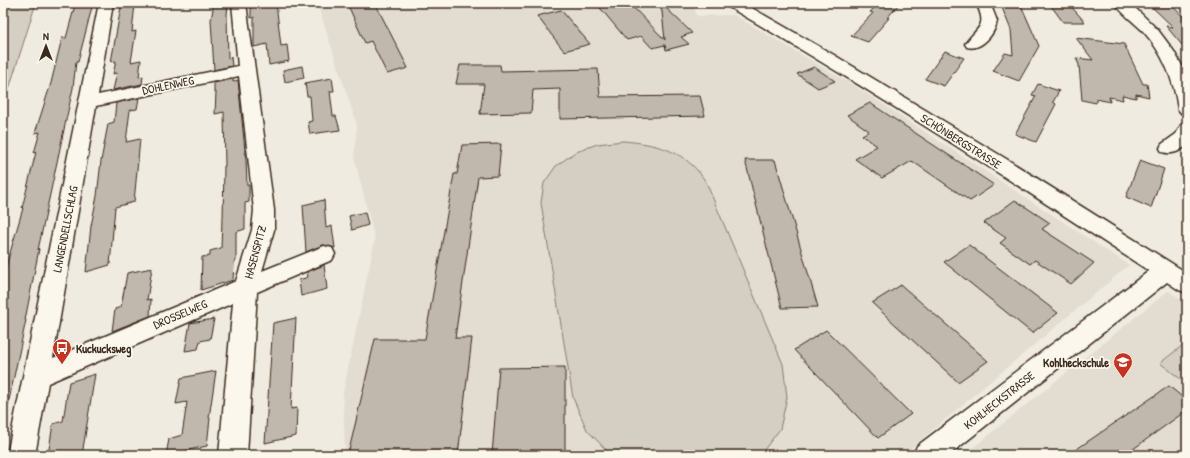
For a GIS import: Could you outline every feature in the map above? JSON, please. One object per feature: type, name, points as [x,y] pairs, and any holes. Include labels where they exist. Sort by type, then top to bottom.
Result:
[{"type":"street","name":"LANGENDELLSCHLAG","points":[[21,455],[106,3]]},
{"type":"street","name":"HASENSPITZ","points":[[233,455],[246,287],[263,230],[264,210],[239,3]]},
{"type":"street","name":"SCHÖNBERGSTRASSE","points":[[732,3],[798,39],[1001,165],[1187,284]]},
{"type":"street","points":[[973,44],[985,32],[990,24],[990,18],[983,3]]},
{"type":"street","points":[[1122,3],[1152,32],[1162,45],[1183,86],[1187,109]]},
{"type":"street","name":"DOHLENWEG","points":[[88,102],[248,69]]},
{"type":"street","points":[[1169,148],[1180,142],[1187,129]]},
{"type":"street","name":"DROSSELWEG","points":[[37,376],[324,254]]},
{"type":"street","name":"KOHLHECKSTRASSE","points":[[927,455],[1165,271]]},
{"type":"shaded area","points":[[3,3],[36,3],[3,108]]},
{"type":"shaded area","points":[[317,3],[692,3],[697,16],[734,15],[858,88],[1129,265],[903,455],[345,455],[343,393],[375,239],[354,157],[357,125]]},
{"type":"shaded area","points":[[623,141],[659,147],[677,154],[694,167],[706,182],[783,364],[787,397],[780,429],[760,455],[611,455],[587,430],[573,398],[541,203],[544,183],[556,166],[574,153],[597,144]]},
{"type":"shaded area","name":"Kohlheckschule","points":[[1168,291],[1187,303],[1187,455],[964,455]]},
{"type":"shaded area","points":[[1187,342],[1187,384],[1160,363]]},
{"type":"building","points":[[93,3],[78,62],[76,62],[73,88],[38,250],[39,249],[26,320],[8,405],[3,404],[3,277],[23,208],[36,152],[34,153],[40,132],[35,133],[51,83],[62,38],[66,38],[75,5]]},
{"type":"building","points":[[214,3],[228,3],[228,58],[231,57],[232,66],[214,70],[211,20]]},
{"type":"building","points":[[251,3],[276,3],[281,46],[287,45],[289,61],[269,65],[267,44],[254,47],[254,17],[251,18]]},
{"type":"building","points":[[347,3],[375,3],[408,68],[387,74],[371,41],[365,43]]},
{"type":"building","points":[[596,3],[629,3],[665,40],[661,3],[692,33],[681,37],[689,44],[666,50],[665,45],[652,48],[641,36],[627,40]]},
{"type":"building","points":[[879,3],[900,3],[868,42],[851,36],[873,13],[870,12]]},
{"type":"building","points":[[1002,3],[1020,3],[1039,46],[1019,81],[993,71],[1005,53],[1013,55],[1011,30],[1001,5],[1004,5]]},
{"type":"building","points":[[1049,3],[1068,3],[1085,22],[1063,22]]},
{"type":"building","points":[[135,4],[132,32],[136,31],[131,62],[141,60],[139,77],[143,76],[142,84],[113,90],[117,73],[113,74],[116,61],[111,62],[121,7]]},
{"type":"building","points":[[1149,4],[1170,4],[1187,20],[1187,51],[1166,26],[1173,27]]},
{"type":"building","points":[[561,10],[590,44],[564,51],[537,16]]},
{"type":"building","points":[[1076,38],[1124,44],[1143,84],[1147,84],[1149,97],[1136,94],[1136,98],[1122,95],[1123,100],[1109,97],[1110,102],[1096,99],[1096,103],[1082,100],[1079,65],[1076,58],[1093,60]]},
{"type":"building","points":[[945,51],[964,58],[944,86],[925,79]]},
{"type":"building","points":[[460,65],[500,65],[501,71],[598,69],[600,97],[700,96],[705,116],[560,119],[560,89],[533,90],[531,113],[480,114],[484,84],[456,84]]},
{"type":"building","points":[[302,66],[304,78],[285,82],[283,70]]},
{"type":"building","points":[[814,67],[835,81],[818,88],[797,74]]},
{"type":"building","points":[[332,78],[334,91],[330,91],[333,116],[336,116],[340,130],[310,134],[308,122],[312,121],[310,96],[307,96],[305,83]]},
{"type":"building","points":[[233,79],[233,82],[238,80],[247,185],[249,185],[249,202],[245,203],[245,229],[236,232],[236,261],[234,262],[233,280],[201,290],[202,257],[210,256],[210,251],[221,248],[223,219],[225,166],[224,112],[215,114],[216,92],[214,92],[214,83]]},
{"type":"building","points":[[1038,84],[1059,91],[1053,102],[1056,104],[1036,142],[1015,134],[1036,96],[1032,95]]},
{"type":"building","points":[[139,98],[137,109],[130,110],[126,142],[140,139],[134,202],[115,207],[110,265],[86,272],[91,226],[108,124],[114,122],[116,103]]},
{"type":"building","points":[[870,103],[994,185],[970,201],[912,161],[882,178],[855,159],[877,146],[862,135],[869,131],[847,115]]},
{"type":"building","points":[[501,144],[498,176],[478,177],[455,338],[472,338],[458,455],[348,455],[375,339],[425,339],[454,174],[457,174],[462,145]]},
{"type":"building","points":[[745,160],[775,160],[818,307],[782,308]]},
{"type":"building","points":[[1140,160],[1164,169],[1151,208],[1126,197]]},
{"type":"building","points":[[324,200],[326,228],[332,226],[335,248],[323,245],[306,252],[303,205]]},
{"type":"building","points":[[1015,200],[1050,223],[1042,229],[1094,263],[1071,284],[1035,260],[1030,264],[1000,243],[1006,238],[984,223]]},
{"type":"building","points":[[365,212],[368,225],[352,230],[349,216]]},
{"type":"building","points":[[969,245],[1058,313],[1032,333],[944,262]]},
{"type":"building","points":[[324,265],[327,289],[301,296],[299,280],[308,277],[307,272]]},
{"type":"building","points":[[152,268],[147,300],[151,299],[150,316],[112,331],[115,309],[121,307],[127,273]]},
{"type":"building","points":[[901,285],[988,361],[958,382],[872,303]]},
{"type":"building","points":[[296,318],[291,409],[297,408],[296,436],[265,443],[273,323]]},
{"type":"building","points":[[214,319],[210,339],[200,341],[198,349],[185,351],[190,323]]},
{"type":"building","points":[[826,330],[911,414],[878,438],[794,350]]},
{"type":"building","points":[[565,367],[565,455],[492,455],[499,368]]},
{"type":"building","points":[[216,371],[209,418],[207,446],[166,455],[169,439],[182,435],[187,402],[176,404],[181,378]]},
{"type":"building","points":[[95,374],[82,455],[48,455],[53,424],[63,421],[69,382]]},
{"type":"building","points":[[1169,386],[1187,401],[1187,410],[1125,455],[1068,455]]},
{"type":"place","name":"Kuckucksweg","points":[[62,365]]},
{"type":"place","name":"Kohlheckschule","points":[[1123,379]]}]
